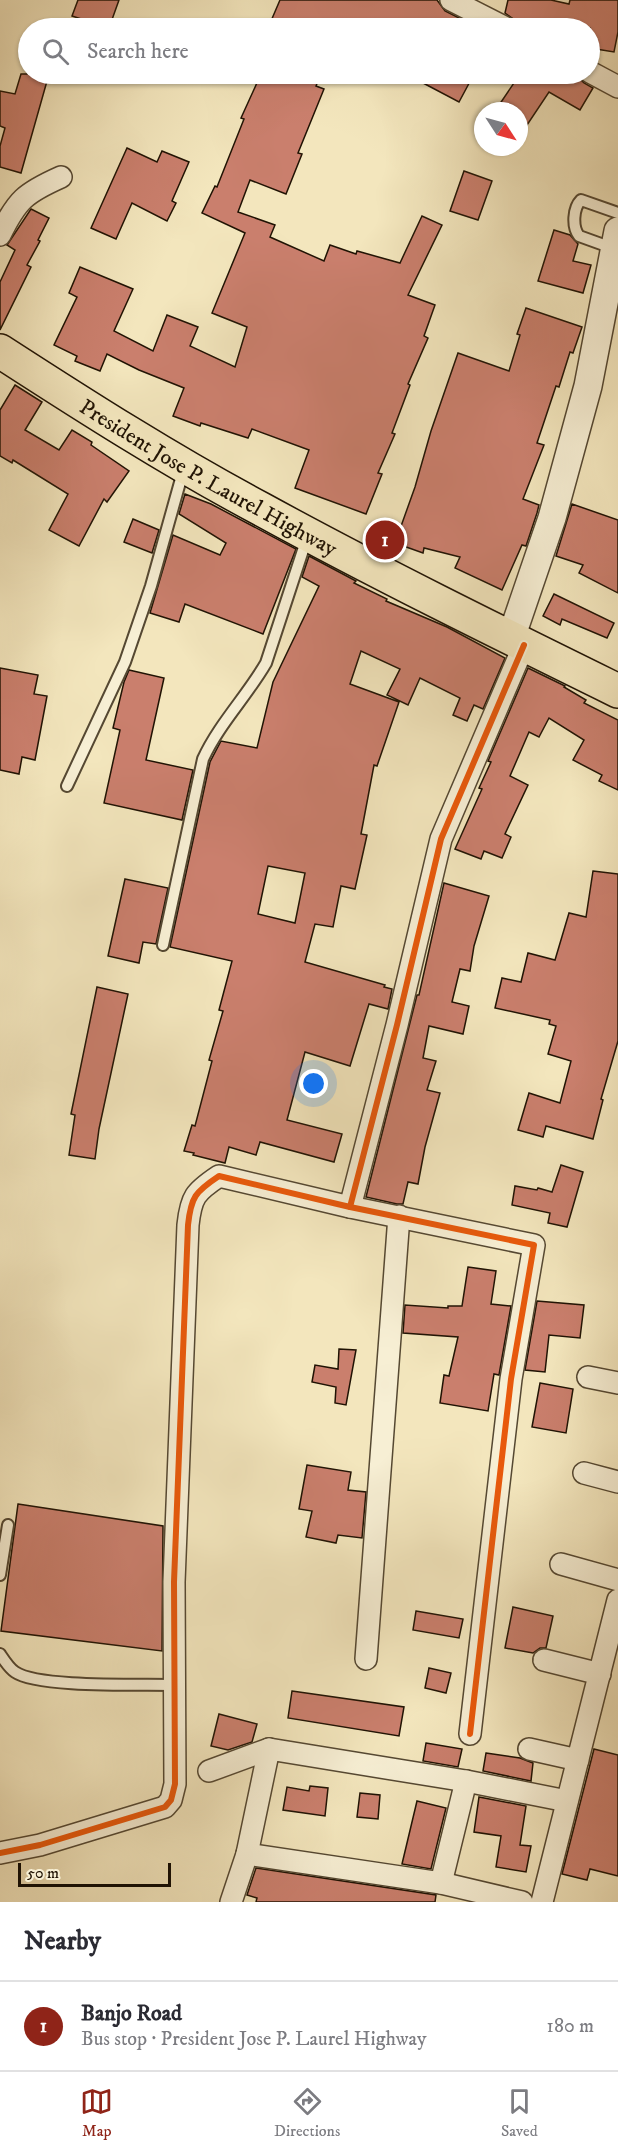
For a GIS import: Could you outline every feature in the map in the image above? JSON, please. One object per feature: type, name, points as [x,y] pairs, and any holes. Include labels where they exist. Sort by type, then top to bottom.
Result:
[{"type":"highway","name":"President Jose P. Laurel Highway","points":[[0,351],[106,419],[308,535],[618,691]]},
{"type":"street","points":[[451,0],[486,18]]},
{"type":"street","points":[[600,77],[618,87]]},
{"type":"street","points":[[0,235],[12,210],[23,197],[39,186],[61,177]]},
{"type":"street","points":[[350,1207],[397,1025],[441,839],[518,642],[588,386],[617,240]]},
{"type":"street","points":[[0,1853],[40,1845],[165,1807],[171,1800],[176,1784],[174,1582],[188,1225],[191,1202],[204,1186],[219,1176],[350,1207],[534,1245],[511,1379],[470,1734]]},
{"type":"street","points":[[366,1659],[399,1216]]},
{"type":"street","points":[[588,1377],[618,1383]]},
{"type":"street","points":[[584,1473],[618,1482]]},
{"type":"street","points":[[561,1564],[618,1580]]},
{"type":"street","points":[[542,1902],[618,1600]]},
{"type":"street","points":[[544,1660],[600,1674]]},
{"type":"street","points":[[208,1771],[269,1749],[466,1781],[567,1801]]},
{"type":"street","points":[[231,1902],[247,1854],[269,1749]]},
{"type":"street","points":[[529,1749],[578,1760]]},
{"type":"street","points":[[441,1883],[466,1781]]},
{"type":"street","points":[[247,1854],[441,1883],[522,1902]]},
{"type":"lane","points":[[617,240],[579,236],[574,227],[577,204],[581,200],[618,213]]},
{"type":"lane","points":[[67,786],[125,662],[151,586],[185,465]]},
{"type":"lane","points":[[162,945],[203,759],[210,742],[257,679],[266,663],[308,535]]},
{"type":"lane","points":[[0,1575],[8,1525]]},
{"type":"lane","points":[[0,1654],[14,1672],[30,1679],[58,1682],[174,1685]]},
{"type":"building","points":[[78,0],[119,0],[113,18],[72,16]]},
{"type":"building","points":[[280,0],[437,0],[445,11],[459,18],[272,18]]},
{"type":"building","points":[[508,0],[551,0],[569,4],[570,0],[618,0],[618,32],[614,52],[600,50],[600,18],[512,18],[505,13]]},
{"type":"building","points":[[18,84],[46,84],[21,173],[0,167],[0,146],[5,128],[0,126],[0,91],[15,94]]},
{"type":"building","points":[[256,84],[317,84],[316,86],[324,89],[298,153],[302,154],[286,194],[250,180],[238,212],[275,225],[270,237],[324,261],[330,245],[356,254],[357,251],[400,263],[422,216],[442,225],[408,295],[435,305],[424,336],[428,338],[408,384],[410,385],[392,433],[395,434],[378,473],[382,474],[366,514],[295,488],[309,450],[252,429],[248,438],[201,423],[200,426],[173,416],[184,388],[107,354],[100,371],[75,361],[77,356],[54,345],[77,297],[69,293],[80,267],[133,289],[114,331],[153,351],[167,315],[198,327],[190,346],[235,367],[247,327],[212,313],[245,233],[202,213],[215,186],[217,187],[244,119],[241,118]]},
{"type":"building","points":[[425,84],[469,84],[459,102]]},
{"type":"building","points":[[513,84],[586,84],[593,88],[580,110],[549,92],[528,124],[528,102],[501,102]]},
{"type":"building","points":[[127,148],[157,162],[162,151],[189,162],[172,201],[176,203],[167,221],[132,203],[116,239],[91,228]]},
{"type":"building","points":[[464,171],[492,181],[478,220],[450,211]]},
{"type":"building","points":[[31,209],[49,218],[27,265],[31,267],[0,330],[0,282],[15,250],[7,245]]},
{"type":"building","points":[[554,230],[570,235],[578,244],[573,261],[591,265],[583,293],[538,281]]},
{"type":"building","points":[[526,308],[582,327],[573,353],[570,352],[559,387],[556,386],[537,443],[544,445],[523,499],[539,505],[537,513],[526,546],[522,545],[502,590],[455,568],[460,557],[424,548],[423,553],[395,543],[458,353],[509,371],[520,335],[517,334]]},
{"type":"building","points":[[15,385],[42,402],[25,430],[59,450],[72,430],[92,442],[91,445],[129,471],[107,502],[104,499],[79,546],[49,530],[68,494],[13,460],[12,463],[0,456],[0,410]]},
{"type":"building","points":[[185,494],[211,504],[296,549],[263,634],[185,604],[179,622],[150,613],[173,535],[220,555],[226,543],[179,514]]},
{"type":"building","points":[[572,504],[618,520],[618,593],[579,573],[583,565],[556,556]]},
{"type":"building","points":[[133,519],[159,530],[152,553],[124,542]]},
{"type":"building","points":[[309,556],[356,581],[354,583],[387,599],[386,601],[447,627],[505,658],[483,709],[474,705],[467,721],[453,715],[460,698],[420,678],[408,705],[387,695],[400,669],[361,651],[350,684],[399,702],[377,766],[374,765],[361,834],[367,835],[355,889],[341,886],[333,927],[315,924],[305,962],[385,985],[384,987],[392,989],[388,1009],[369,1004],[350,1066],[305,1052],[287,1120],[342,1134],[334,1162],[260,1142],[256,1155],[229,1147],[225,1163],[184,1151],[192,1125],[195,1126],[212,1061],[209,1060],[223,1011],[219,1010],[232,961],[170,947],[210,762],[221,741],[257,748],[273,682],[319,586],[302,577]],"holes":[[[268,866],[305,873],[295,923],[258,914]]]},
{"type":"building","points":[[554,594],[614,623],[607,638],[562,619],[560,625],[543,616]]},
{"type":"building","points":[[0,668],[38,675],[34,694],[47,696],[35,760],[22,757],[19,774],[0,770]]},
{"type":"building","points":[[528,668],[565,686],[586,700],[584,703],[618,720],[618,790],[599,781],[602,775],[573,760],[584,740],[549,718],[539,737],[529,732],[510,776],[528,785],[505,834],[511,837],[502,858],[484,851],[481,859],[455,849],[482,789],[479,788],[491,762],[488,761]]},
{"type":"building","points":[[129,670],[164,678],[146,760],[193,770],[182,820],[104,803],[120,730],[113,728]]},
{"type":"building","points":[[593,871],[618,874],[618,1041],[601,1099],[603,1100],[593,1139],[546,1126],[543,1137],[518,1130],[529,1093],[560,1103],[571,1061],[548,1054],[556,1026],[549,1024],[550,1020],[495,1008],[502,978],[521,982],[528,953],[555,960],[569,913],[586,917]]},
{"type":"building","points":[[125,879],[168,888],[156,944],[143,942],[139,963],[108,956]]},
{"type":"building","points":[[444,883],[489,896],[474,946],[470,971],[460,969],[452,1002],[469,1006],[463,1034],[429,1026],[423,1058],[436,1061],[427,1090],[440,1093],[425,1147],[418,1184],[408,1182],[403,1204],[397,1204],[366,1197],[417,995],[419,995]]},
{"type":"building","points":[[97,987],[128,994],[99,1129],[95,1159],[69,1155],[75,1115],[71,1114]]},
{"type":"building","points":[[561,1165],[583,1172],[567,1227],[548,1223],[550,1213],[512,1205],[515,1186],[552,1192]]},
{"type":"building","points":[[468,1267],[496,1271],[491,1304],[511,1306],[499,1375],[494,1374],[488,1411],[440,1403],[444,1375],[449,1376],[458,1337],[403,1333],[405,1305],[448,1308],[448,1306],[462,1306]]},
{"type":"building","points":[[537,1301],[584,1305],[580,1338],[549,1335],[545,1372],[525,1370]]},
{"type":"building","points":[[339,1349],[356,1350],[346,1405],[335,1403],[336,1387],[312,1382],[315,1365],[338,1369]]},
{"type":"building","points":[[540,1383],[573,1389],[566,1433],[532,1427]]},
{"type":"building","points":[[307,1465],[351,1472],[348,1490],[366,1492],[362,1538],[338,1535],[336,1543],[306,1537],[312,1511],[299,1509]]},
{"type":"building","points":[[18,1504],[163,1526],[162,1651],[1,1631]]},
{"type":"building","points":[[513,1607],[553,1616],[546,1648],[540,1648],[533,1653],[505,1648]]},
{"type":"building","points":[[416,1611],[463,1619],[459,1638],[413,1630]]},
{"type":"building","points":[[429,1668],[451,1673],[446,1693],[425,1688]]},
{"type":"building","points":[[292,1691],[404,1707],[399,1736],[288,1718]]},
{"type":"building","points":[[219,1714],[257,1724],[252,1742],[228,1750],[211,1746]]},
{"type":"building","points":[[426,1743],[462,1749],[458,1767],[423,1761]]},
{"type":"building","points":[[594,1749],[618,1755],[618,1876],[590,1869],[587,1880],[562,1874]]},
{"type":"building","points":[[486,1753],[520,1758],[533,1763],[531,1781],[483,1771]]},
{"type":"building","points":[[310,1786],[328,1788],[325,1816],[283,1810],[287,1787],[309,1791]]},
{"type":"building","points":[[360,1793],[380,1795],[378,1819],[357,1817]]},
{"type":"building","points":[[479,1797],[526,1806],[520,1845],[531,1846],[526,1872],[496,1867],[501,1836],[474,1832]]},
{"type":"building","points":[[417,1801],[446,1808],[431,1869],[402,1864]]},
{"type":"building","points":[[256,1868],[436,1895],[435,1902],[256,1902],[257,1898],[247,1895]]},
{"type":"cycle path","points":[[0,1853],[40,1845],[165,1807],[171,1800],[175,1784],[174,1582],[188,1225],[193,1201],[204,1186],[219,1176],[350,1207],[397,1025],[441,839],[524,645]]},
{"type":"cycle path","points":[[350,1207],[534,1245],[511,1379],[470,1734]]},
{"type":"place","name":"Banjo Road","points":[[385,540]]}]
